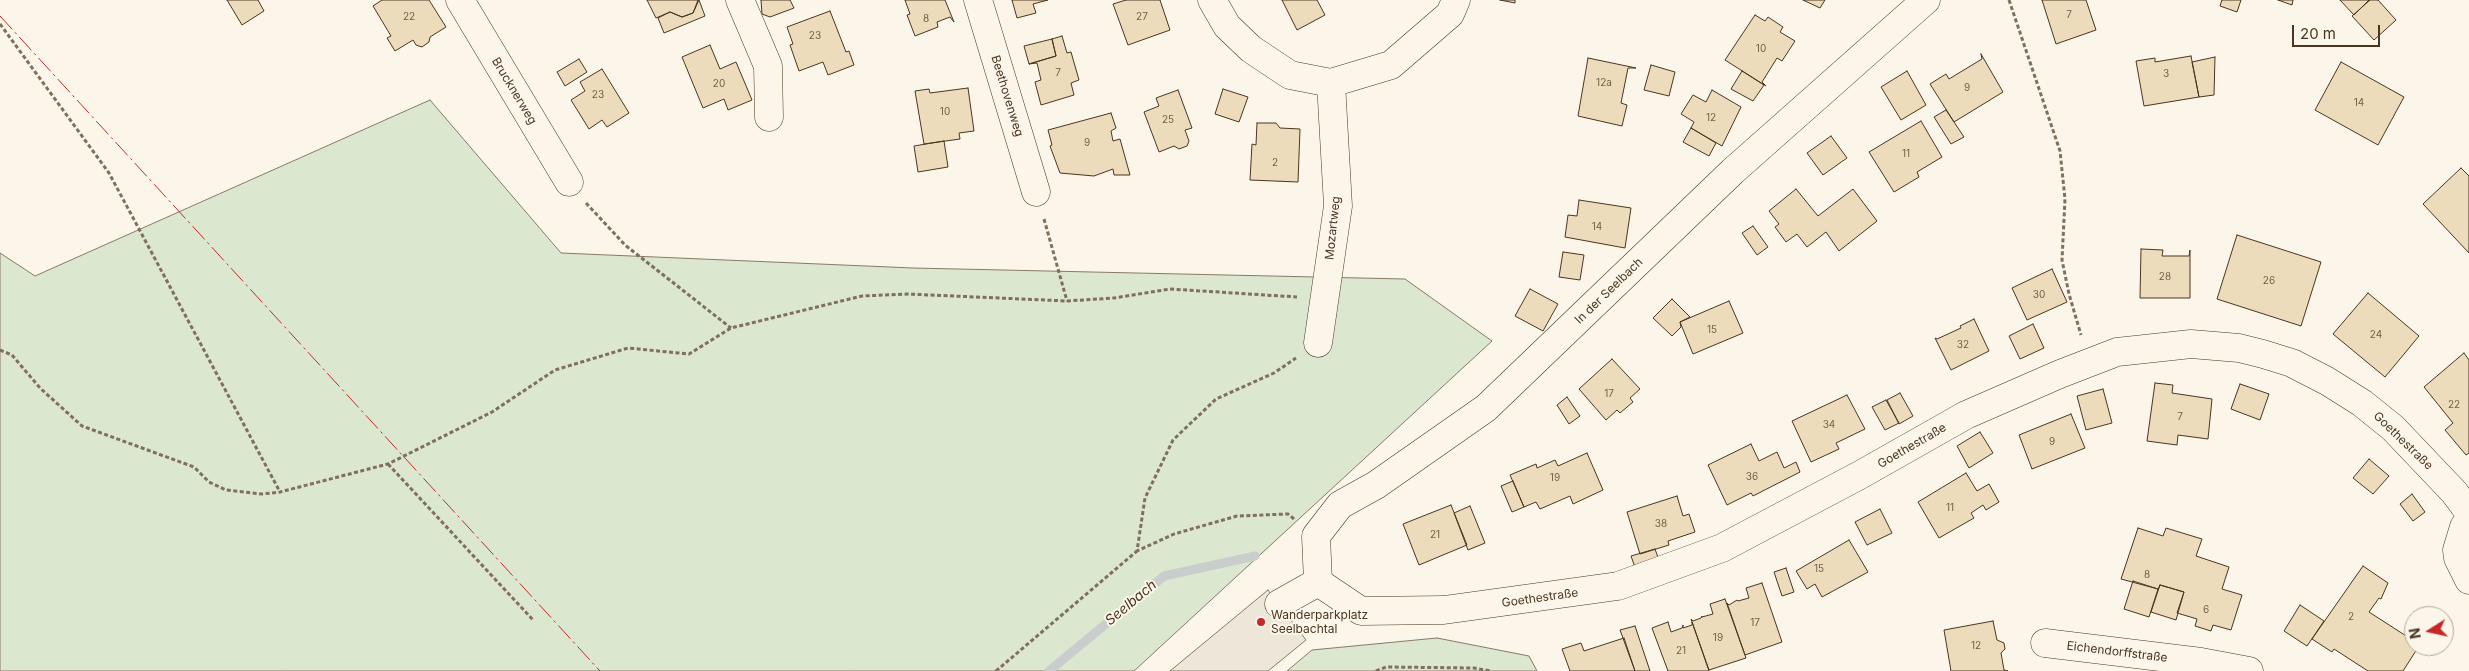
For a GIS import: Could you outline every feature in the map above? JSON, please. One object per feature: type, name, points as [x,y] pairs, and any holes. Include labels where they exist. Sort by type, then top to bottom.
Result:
[{"type":"street","name":"Brucknerweg","points":[[460,0],[568,182]]},
{"type":"street","points":[[740,0],[768,66],[769,117]]},
{"type":"street","name":"Beethovenweg","points":[[978,0],[1036,192]]},
{"type":"street","points":[[1212,0],[1227,26],[1251,50],[1290,75],[1331,83],[1392,65],[1450,14],[1456,0]]},
{"type":"street","name":"In der Seelbach","points":[[1316,536],[1340,505],[1376,485],[1486,408],[1733,171],[1926,0]]},
{"type":"street","name":"Mozartweg","points":[[1318,343],[1338,206],[1331,83]]},
{"type":"street","name":"Goethestraße","points":[[1318,582],[1361,611],[1444,610],[1618,586],[1722,548],[1860,475],[1966,415],[2060,374],[2118,352],[2191,344],[2239,348],[2263,354],[2292,363],[2327,380],[2362,402],[2393,428],[2454,492],[2469,512]]},
{"type":"street","points":[[2469,520],[2464,527],[2457,550],[2458,558],[2469,580]]},
{"type":"street","points":[[1279,604],[1318,582],[1316,536]]},
{"type":"street","name":"Eichendorffstraße","points":[[2045,643],[2201,662],[2249,671]]},
{"type":"path","points":[[2009,0],[2060,151],[2065,199],[2062,260],[2076,317]]},
{"type":"path","points":[[0,24],[109,173],[280,492]]},
{"type":"path","points":[[568,182],[598,218],[625,245],[731,328]]},
{"type":"path","points":[[1036,192],[1055,252],[1067,301]]},
{"type":"path","points":[[0,350],[12,355],[40,388],[82,426],[194,467],[209,482],[226,490],[262,494],[280,492],[388,464],[492,412],[554,370],[628,348],[689,354],[731,328],[862,296],[917,295],[1067,301],[1114,298],[1170,289],[1325,298]]},
{"type":"path","points":[[1138,551],[1145,498],[1173,440],[1216,399],[1274,373],[1318,343]]},
{"type":"path","points":[[388,464],[534,622]]},
{"type":"path","points":[[996,671],[1138,551],[1174,534],[1237,516],[1288,514],[1316,536]]},
{"type":"path","points":[[1376,671],[1386,667],[1474,668],[1491,671]]},
{"type":"green space","points":[[430,100],[561,253],[913,268],[1405,279],[1492,341],[1134,671],[0,671],[0,253],[35,276]]},
{"type":"green space","points":[[1437,638],[1529,656],[1537,671],[1287,671],[1312,650]]},
{"type":"shaded area","name":"Wanderparkplatz Seelbachtal","points":[[1268,590],[1306,640],[1268,671],[1170,671]]},
{"type":"building","points":[[227,0],[258,0],[264,11],[242,25]]},
{"type":"building","points":[[382,0],[429,0],[446,27],[430,37],[429,42],[422,47],[416,45],[413,40],[395,51],[387,38],[391,36],[373,6]]},
{"type":"building","points":[[647,0],[698,0],[693,13],[682,17],[670,12],[656,18]]},
{"type":"building","points":[[699,0],[705,16],[664,33],[658,18],[670,12],[682,17],[693,13]]},
{"type":"building","points":[[761,0],[790,0],[794,8],[770,17],[762,14]]},
{"type":"building","points":[[905,0],[945,0],[954,22],[950,17],[937,22],[938,27],[915,36],[907,15],[910,14]]},
{"type":"building","points":[[1012,0],[1048,0],[1033,4],[1036,13],[1017,18]]},
{"type":"building","points":[[1126,0],[1160,0],[1170,30],[1128,45],[1113,4]]},
{"type":"building","points":[[1282,0],[1317,0],[1325,15],[1297,30]]},
{"type":"building","points":[[1500,0],[1515,0],[1515,3]]},
{"type":"building","points":[[1803,0],[1825,0],[1820,8]]},
{"type":"building","points":[[2042,0],[2086,0],[2096,30],[2056,44]]},
{"type":"building","points":[[2222,0],[2241,0],[2237,12],[2220,6]]},
{"type":"building","points":[[2278,0],[2293,0],[2292,5]]},
{"type":"building","points":[[2340,0],[2369,0],[2354,15]]},
{"type":"building","points":[[2370,0],[2378,0],[2396,20],[2374,40],[2352,16]]},
{"type":"building","points":[[830,11],[846,52],[849,51],[854,65],[828,75],[823,62],[799,71],[790,45],[793,44],[787,27]]},
{"type":"building","points":[[1755,15],[1765,21],[1768,17],[1783,27],[1780,32],[1795,41],[1782,61],[1777,58],[1762,82],[1766,86],[1725,60]]},
{"type":"building","points":[[1062,36],[1067,53],[1071,52],[1079,80],[1071,83],[1074,95],[1041,105],[1035,82],[1041,80],[1037,63],[1029,64],[1056,56],[1052,39]]},
{"type":"building","points":[[1052,39],[1056,56],[1029,64],[1024,46]]},
{"type":"building","points":[[710,45],[720,69],[736,62],[752,100],[728,110],[724,99],[703,108],[682,57]]},
{"type":"building","points":[[1981,54],[2003,92],[1954,122],[1930,84],[1946,74],[1949,79],[1982,59]]},
{"type":"building","points":[[2191,56],[2199,97],[2144,106],[2136,61],[2155,58],[2155,62]]},
{"type":"building","points":[[2215,57],[2214,95],[2199,97],[2192,62]]},
{"type":"building","points":[[1588,58],[1636,68],[1628,68],[1621,103],[1627,105],[1622,126],[1578,116]]},
{"type":"building","points":[[579,59],[587,72],[565,86],[557,72]]},
{"type":"building","points":[[2341,62],[2404,97],[2378,145],[2315,110]]},
{"type":"building","points":[[1651,65],[1675,72],[1669,96],[1644,90]]},
{"type":"building","points":[[602,69],[629,113],[607,127],[602,120],[589,129],[571,100],[585,91],[580,82]]},
{"type":"building","points":[[1742,71],[1764,85],[1753,101],[1731,89]]},
{"type":"building","points":[[1907,71],[1926,105],[1901,120],[1881,87]]},
{"type":"building","points":[[968,88],[974,131],[959,133],[960,139],[924,144],[915,91],[929,89],[930,93]]},
{"type":"building","points":[[1223,89],[1248,97],[1239,122],[1215,114]]},
{"type":"building","points":[[1178,90],[1192,128],[1185,130],[1189,141],[1187,146],[1179,149],[1174,146],[1159,152],[1144,112],[1159,106],[1156,98]]},
{"type":"building","points":[[1712,90],[1741,107],[1722,146],[1691,128],[1694,122],[1681,114],[1693,95],[1706,102]]},
{"type":"building","points":[[1946,110],[1964,137],[1951,144],[1934,117]]},
{"type":"building","points":[[1111,113],[1116,128],[1111,131],[1113,141],[1120,139],[1130,175],[1114,175],[1113,169],[1094,176],[1060,173],[1050,146],[1052,145],[1048,130]]},
{"type":"building","points":[[1921,121],[1942,157],[1917,172],[1919,177],[1894,192],[1869,152]]},
{"type":"building","points":[[1257,123],[1276,123],[1280,128],[1300,129],[1298,182],[1250,180],[1252,144],[1256,145]]},
{"type":"building","points":[[1691,128],[1716,143],[1709,156],[1683,142]]},
{"type":"building","points":[[1831,136],[1847,158],[1823,175],[1807,153]]},
{"type":"building","points":[[944,141],[948,167],[918,172],[914,146]]},
{"type":"building","points":[[2461,168],[2469,176],[2469,253],[2423,204]]},
{"type":"building","points":[[1796,189],[1818,216],[1853,189],[1877,221],[1839,251],[1826,232],[1807,247],[1797,234],[1786,242],[1775,227],[1779,224],[1769,211]]},
{"type":"building","points":[[1579,200],[1631,208],[1625,248],[1565,237],[1568,215],[1577,216]]},
{"type":"building","points":[[1753,226],[1768,247],[1757,255],[1742,233]]},
{"type":"building","points":[[2237,235],[2321,262],[2301,326],[2217,299]]},
{"type":"building","points":[[2141,249],[2163,250],[2162,256],[2189,256],[2190,250],[2190,298],[2140,298]]},
{"type":"building","points":[[1563,252],[1584,255],[1580,280],[1559,277]]},
{"type":"building","points":[[2052,269],[2067,302],[2027,320],[2012,288]]},
{"type":"building","points":[[1530,289],[1558,304],[1543,331],[1515,316]]},
{"type":"building","points":[[2368,293],[2419,336],[2385,377],[2333,334]]},
{"type":"building","points":[[1672,299],[1690,317],[1680,322],[1681,327],[1672,336],[1653,318]]},
{"type":"building","points":[[1729,301],[1743,333],[1693,354],[1680,322]]},
{"type":"building","points":[[1974,319],[1989,351],[1951,370],[1935,338],[1937,339],[1961,328],[1960,326]]},
{"type":"building","points":[[2033,324],[2044,348],[2020,359],[2009,336]]},
{"type":"building","points":[[2464,353],[2469,360],[2469,453],[2466,455],[2445,430],[2453,423],[2424,387]]},
{"type":"building","points":[[1612,359],[1640,389],[1630,398],[1633,402],[1620,413],[1617,410],[1606,420],[1579,389]]},
{"type":"building","points":[[2155,383],[2173,385],[2172,393],[2212,399],[2208,439],[2178,435],[2177,445],[2147,441]]},
{"type":"building","points":[[2240,384],[2269,394],[2260,420],[2231,409]]},
{"type":"building","points":[[2103,389],[2112,423],[2086,430],[2077,396]]},
{"type":"building","points":[[1900,393],[1913,416],[1899,424],[1887,400]]},
{"type":"building","points":[[1847,395],[1865,429],[1836,443],[1839,449],[1811,462],[1792,421]]},
{"type":"building","points":[[1567,397],[1580,416],[1569,424],[1557,405]]},
{"type":"building","points":[[1886,400],[1899,423],[1885,430],[1872,407]]},
{"type":"building","points":[[2071,414],[2085,448],[2032,469],[2019,435]]},
{"type":"building","points":[[1980,432],[1993,453],[1969,468],[1957,446]]},
{"type":"building","points":[[1751,444],[1759,461],[1777,452],[1784,468],[1796,462],[1800,472],[1753,496],[1751,493],[1727,505],[1708,465]]},
{"type":"building","points":[[1587,453],[1603,490],[1573,504],[1570,496],[1540,509],[1536,502],[1524,507],[1510,475],[1536,464],[1537,468],[1555,460],[1558,466]]},
{"type":"building","points":[[2369,459],[2389,476],[2373,494],[2353,478]]},
{"type":"building","points":[[1966,473],[1977,491],[1989,484],[1999,502],[1986,510],[1983,505],[1971,513],[1974,518],[1939,538],[1918,502]]},
{"type":"building","points":[[1513,481],[1524,507],[1512,512],[1501,486]]},
{"type":"building","points":[[2412,494],[2425,512],[2413,521],[2400,504]]},
{"type":"building","points":[[1677,496],[1683,516],[1689,514],[1695,532],[1668,541],[1669,545],[1640,554],[1627,512]]},
{"type":"building","points":[[1451,505],[1467,545],[1419,565],[1403,524]]},
{"type":"building","points":[[1470,506],[1485,543],[1468,550],[1454,513]]},
{"type":"building","points":[[1880,509],[1892,533],[1867,545],[1855,522]]},
{"type":"building","points":[[2138,528],[2163,536],[2166,528],[2202,539],[2196,556],[2229,567],[2222,589],[2242,595],[2231,630],[2213,625],[2211,631],[2195,626],[2197,619],[2177,613],[2184,592],[2160,585],[2158,589],[2121,579]]},
{"type":"building","points":[[1849,540],[1868,572],[1822,597],[1815,584],[1807,589],[1796,571]]},
{"type":"building","points":[[1655,549],[1660,563],[1636,570],[1631,556]]},
{"type":"building","points":[[2363,566],[2388,583],[2381,599],[2379,598],[2369,612],[2404,635],[2404,656],[2413,656],[2403,671],[2368,671],[2334,649],[2332,652],[2312,639]]},
{"type":"building","points":[[1786,568],[1794,592],[1782,596],[1774,572]]},
{"type":"building","points":[[2133,581],[2158,589],[2149,617],[2124,609]]},
{"type":"building","points":[[1762,583],[1782,642],[1745,655],[1727,603],[1729,605],[1737,600],[1749,598],[1746,588]]},
{"type":"building","points":[[2160,585],[2184,592],[2176,620],[2151,612]]},
{"type":"building","points":[[1725,599],[1746,658],[1709,670],[1691,619],[1693,621],[1702,616],[1713,614],[1710,604]]},
{"type":"building","points":[[2300,605],[2324,621],[2307,646],[2284,631]]},
{"type":"building","points":[[1993,621],[1997,640],[2004,643],[2005,649],[2001,653],[2004,670],[2008,671],[1951,671],[1944,630]]},
{"type":"building","points":[[1668,622],[1671,632],[1682,628],[1683,625],[1683,628],[1692,625],[1692,622],[1709,671],[1668,671],[1652,628]]},
{"type":"building","points":[[1635,626],[1650,671],[1635,671],[1620,630]]},
{"type":"building","points":[[1624,638],[1635,671],[1570,671],[1562,649],[1581,643],[1584,651]]},
{"type":"waterway","name":"Seelbach","points":[[1049,671],[1164,576],[1255,556]]},
{"type":"power","points":[[0,16],[600,671]]},
{"type":"place","name":"Wanderparkplatz Seelbachtal","points":[[1261,622]]}]
